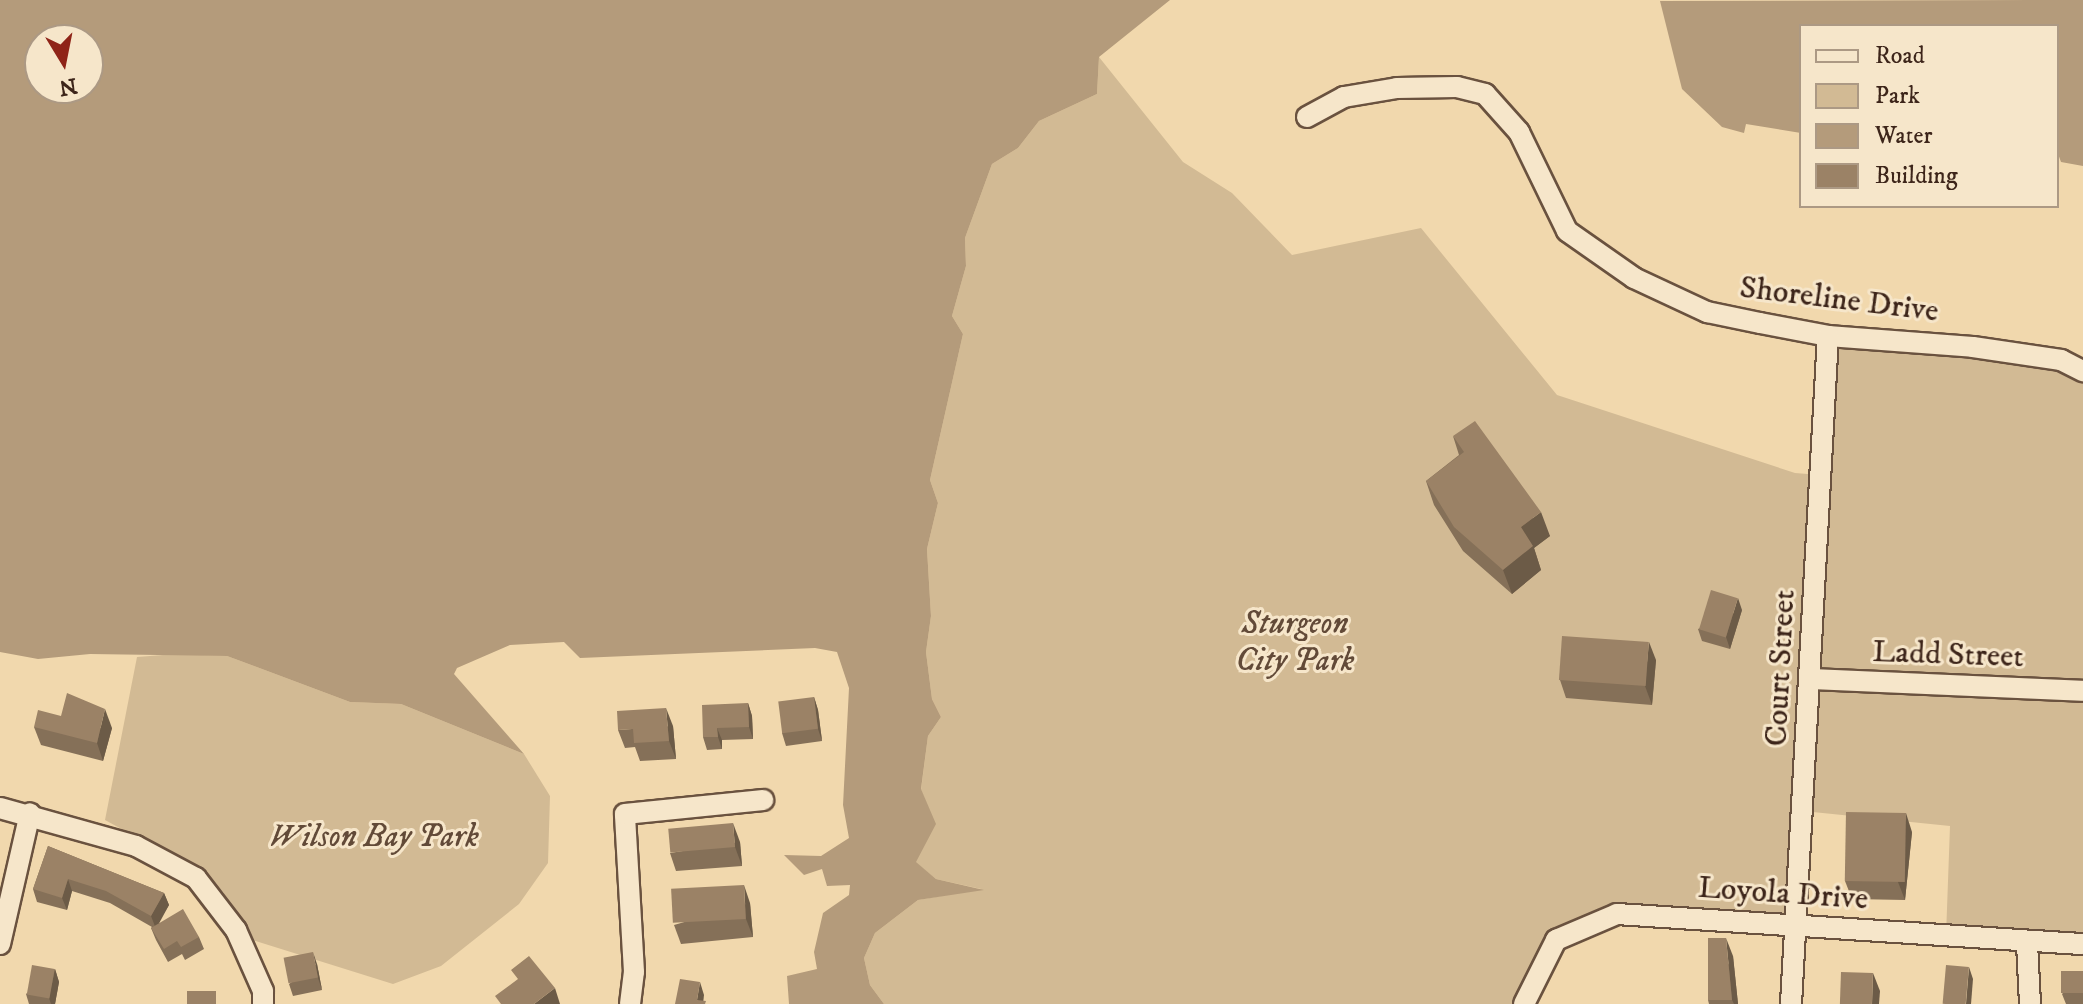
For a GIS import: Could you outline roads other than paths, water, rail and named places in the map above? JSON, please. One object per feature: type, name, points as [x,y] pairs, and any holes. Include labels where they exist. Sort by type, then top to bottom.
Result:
[{"type":"street","name":"Shoreline Drive","points":[[1307,117],[1344,97],[1397,88],[1457,87],[1485,94],[1519,132],[1567,231],[1634,278],[1707,312],[1828,336],[1973,347],[2061,360],[2083,371]]},
{"type":"street","name":"Court Street","points":[[1791,1004],[1828,336]]},
{"type":"street","name":"Ladd Street","points":[[1810,679],[2083,691]]},
{"type":"street","points":[[630,1004],[634,972],[625,814],[763,800]]},
{"type":"street","points":[[0,808],[30,813],[136,846],[196,878],[236,930],[263,991],[263,1004]]},
{"type":"street","points":[[0,944],[30,813]]},
{"type":"street","name":"Loyola Drive","points":[[1524,1004],[1556,940],[1617,914],[1795,923],[2027,943],[2083,944]]},
{"type":"street","points":[[2027,943],[2030,1004]]},
{"type":"water","points":[[0,0],[1170,0],[1099,57],[1097,94],[1039,121],[1018,148],[992,164],[965,238],[966,266],[952,316],[963,334],[930,480],[938,503],[927,549],[931,616],[926,652],[932,699],[941,717],[928,736],[921,789],[936,824],[916,862],[936,879],[984,890],[918,900],[875,933],[864,958],[870,985],[884,1004],[789,1004],[787,976],[817,969],[814,952],[823,913],[849,895],[850,885],[827,886],[822,869],[804,875],[784,855],[821,856],[849,838],[843,805],[849,688],[837,652],[815,648],[580,658],[564,642],[510,645],[457,668],[454,674],[524,754],[401,704],[350,702],[227,656],[90,654],[38,659],[0,652]]},
{"type":"water","points":[[2083,0],[2083,166],[2061,162],[2059,156],[2059,24],[1799,24],[1799,133],[1746,124],[1744,133],[1722,127],[1682,89],[1660,1]]},
{"type":"park label","name":"Sturgeon City Park","points":[[1295,644]]},
{"type":"park label","name":"Wilson Bay Park","points":[[374,837]]}]
